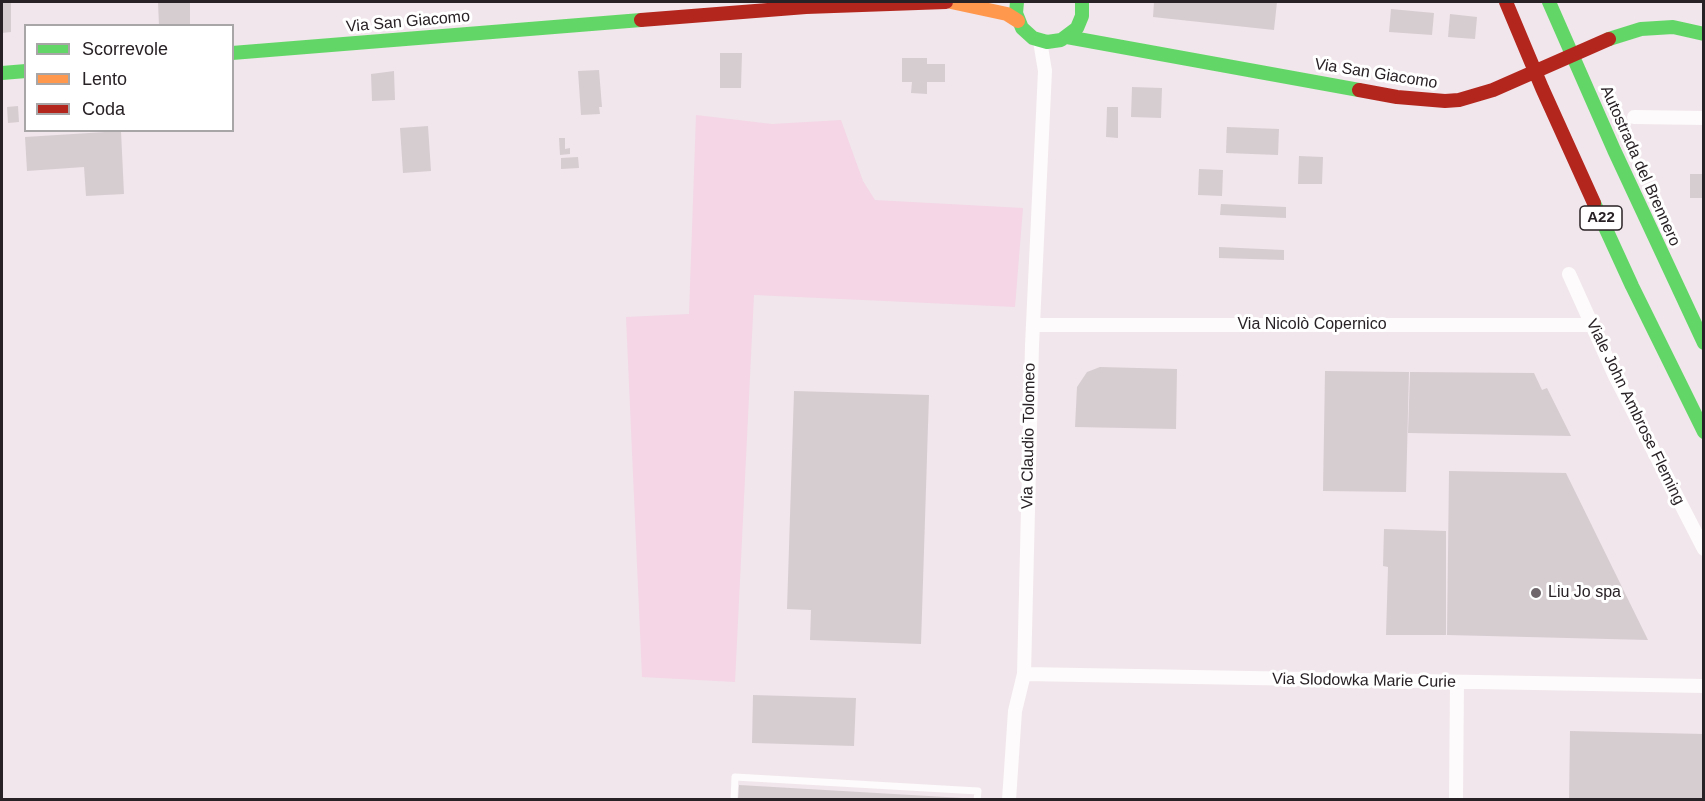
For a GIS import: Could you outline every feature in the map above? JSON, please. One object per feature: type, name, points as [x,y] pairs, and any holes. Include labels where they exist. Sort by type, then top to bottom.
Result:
[{"type":"main road","name":"Via San Giacomo","points":[[234,53],[745,12],[806,4],[946,2]]},
{"type":"main road","points":[[951,2],[1007,14],[1018,21]]},
{"type":"main road","points":[[1017,2],[1018,21],[1027,34],[1040,41]]},
{"type":"main road","name":"A22","points":[[1506,2],[1542,88],[1632,286],[1704,432]]},
{"type":"main road","name":"Autostrada del Brennero","points":[[1549,2],[1623,172],[1704,344]]},
{"type":"main road","points":[[1064,39],[1077,28],[1082,9]]},
{"type":"main road","points":[[1082,9],[1086,25],[1104,44]]},
{"type":"main road","name":"Via San Giacomo","points":[[1040,41],[1064,39],[1104,44],[1430,101],[1459,100],[1493,90],[1617,36],[1641,29],[1673,27],[1704,34]]},
{"type":"main road","points":[[2,73],[24,71]]},
{"type":"street","points":[[745,12],[768,2]]},
{"type":"street","name":"Via Claudio Tolomeo","points":[[1045,71],[1053,47],[1064,39]]},
{"type":"street","name":"Via Claudio Tolomeo","points":[[1009,800],[1015,711],[1024,674],[1033,325],[1045,71],[1040,41]]},
{"type":"street","points":[[1634,117],[1704,118]]},
{"type":"street","name":"Viale John Ambrose Fleming","points":[[1569,274],[1620,386],[1704,549]]},
{"type":"street","name":"Via Nicolò Copernico","points":[[1033,325],[1591,325]]},
{"type":"street","name":"Via Slodowka Marie Curie","points":[[1024,674],[1704,686]]},
{"type":"street","points":[[1456,800],[1457,683]]},
{"type":"lane","points":[[734,800],[735,777],[978,791],[977,800]]},
{"type":"shaded area","points":[[696,115],[772,124],[841,120],[863,181],[875,200],[1023,208],[1015,307],[754,295],[735,682],[642,677],[626,317],[689,314]]},
{"type":"building","points":[[2,2],[11,2],[11,32],[2,33]]},
{"type":"building","points":[[158,2],[190,2],[190,24],[159,24]]},
{"type":"building","points":[[1154,2],[1277,2],[1274,30],[1153,17]]},
{"type":"building","points":[[1391,9],[1434,13],[1432,35],[1389,32]]},
{"type":"building","points":[[1450,14],[1477,17],[1475,39],[1448,37]]},
{"type":"building","points":[[720,53],[742,53],[741,88],[720,88]]},
{"type":"building","points":[[902,58],[927,58],[927,64],[945,64],[945,82],[927,82],[927,94],[911,93],[912,82],[902,82]]},
{"type":"building","points":[[599,70],[602,107],[599,107],[600,114],[581,115],[578,71]]},
{"type":"building","points":[[394,71],[395,100],[372,101],[371,74]]},
{"type":"building","points":[[1132,87],[1162,88],[1161,118],[1131,117]]},
{"type":"building","points":[[18,106],[19,122],[8,123],[7,107]]},
{"type":"building","points":[[1107,107],[1118,107],[1118,138],[1106,137]]},
{"type":"building","points":[[428,126],[431,171],[403,173],[400,128]]},
{"type":"building","points":[[1227,127],[1279,129],[1278,155],[1226,153]]},
{"type":"building","points":[[121,132],[124,194],[86,196],[84,167],[27,171],[25,137]]},
{"type":"building","points":[[559,138],[565,138],[565,149],[570,148],[570,154],[560,155]]},
{"type":"building","points":[[1299,156],[1323,157],[1322,184],[1298,184]]},
{"type":"building","points":[[578,157],[579,168],[561,169],[561,158]]},
{"type":"building","points":[[1199,169],[1223,170],[1222,196],[1198,195]]},
{"type":"building","points":[[1690,174],[1704,174],[1704,198],[1690,198]]},
{"type":"building","points":[[1221,204],[1286,207],[1286,218],[1220,215]]},
{"type":"building","points":[[1219,247],[1284,250],[1284,260],[1219,258]]},
{"type":"building","points":[[1100,367],[1177,369],[1176,429],[1075,427],[1077,387],[1087,372]]},
{"type":"building","points":[[1325,371],[1409,372],[1406,492],[1323,491]]},
{"type":"building","points":[[1410,372],[1534,373],[1542,390],[1547,388],[1571,436],[1408,433]]},
{"type":"building","points":[[794,391],[929,395],[921,644],[810,640],[811,610],[787,609]]},
{"type":"building","name":"Liu Jo spa","points":[[1449,471],[1566,473],[1648,640],[1447,635]]},
{"type":"building","points":[[1384,529],[1446,531],[1446,635],[1386,635],[1388,567],[1383,566]]},
{"type":"building","points":[[753,695],[856,698],[854,746],[752,743]]},
{"type":"building","points":[[1570,731],[1704,734],[1704,800],[1569,800]]},
{"type":"building","points":[[739,785],[963,798],[963,800],[738,800]]},
{"type":"traffic: fast","points":[[1017,2],[1016,13],[1022,28],[1033,38],[1047,42],[1061,40],[1077,28],[1082,16],[1082,2]]},
{"type":"traffic: fast","points":[[1549,2],[1614,150],[1704,343]]},
{"type":"traffic: fast","points":[[234,53],[641,20]]},
{"type":"traffic: fast","points":[[1609,39],[1641,29],[1673,27],[1704,34]]},
{"type":"traffic: fast","points":[[1067,37],[1359,90]]},
{"type":"traffic: fast","points":[[2,73],[24,71]]},
{"type":"traffic: fast","points":[[1594,203],[1704,432]]},
{"type":"traffic: slow","points":[[951,2],[1007,14],[1018,21]]},
{"type":"traffic: jam","points":[[641,20],[806,7],[946,2]]},
{"type":"traffic: jam","points":[[1506,2],[1594,203]]},
{"type":"traffic: jam","points":[[1359,90],[1397,97],[1459,100],[1493,90],[1609,39]]},
{"type":"place","name":"Liu Jo spa","points":[[1536,593]]}]
